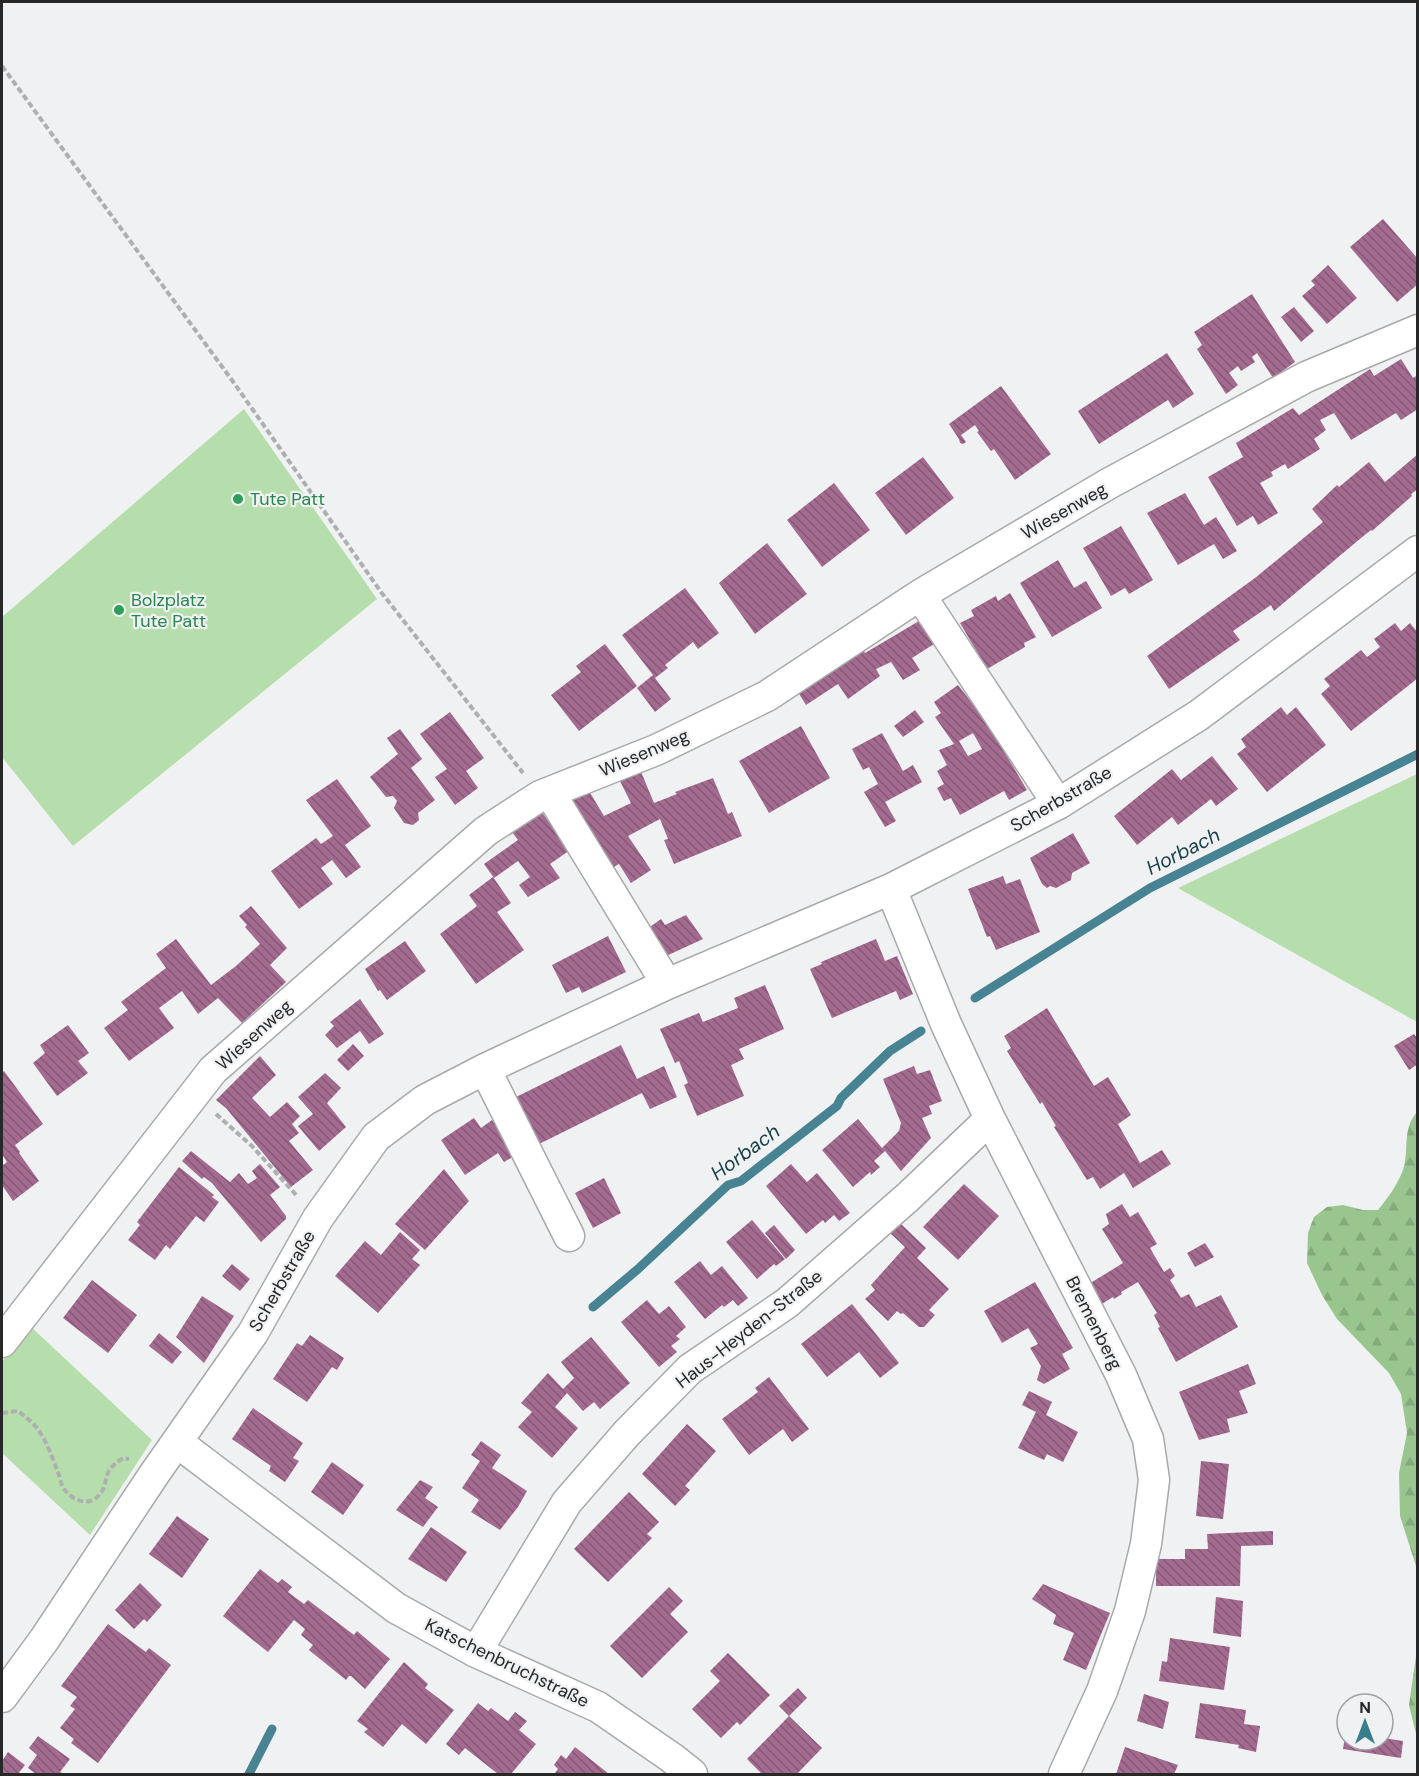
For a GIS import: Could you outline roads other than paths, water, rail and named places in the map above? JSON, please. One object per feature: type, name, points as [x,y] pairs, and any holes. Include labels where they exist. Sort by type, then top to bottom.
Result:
[{"type":"street","name":"Wiesenweg","points":[[2,1342],[213,1070],[486,831],[545,794],[656,750],[767,696],[920,595],[1108,484],[1306,377],[1418,330]]},
{"type":"street","name":"Scherbstraße","points":[[2,1697],[44,1640],[177,1442],[253,1334],[318,1218],[376,1137],[425,1100],[485,1069],[667,984],[891,889],[1058,804],[1199,715],[1418,550]]},
{"type":"street","points":[[920,595],[1058,804]]},
{"type":"street","points":[[545,794],[667,984]]},
{"type":"street","name":"Bremenberg","points":[[891,889],[943,1016],[990,1119],[1121,1375],[1148,1439],[1155,1480],[1146,1544],[1130,1611],[1102,1691],[1065,1774]]},
{"type":"street","points":[[485,1069],[568,1236]]},
{"type":"street","name":"Haus-Heyden-Straße","points":[[476,1652],[567,1502],[627,1433],[690,1369],[788,1302],[908,1197],[990,1119]]},
{"type":"street","name":"Katschenbruchstraße","points":[[177,1442],[396,1608],[476,1652],[598,1707],[693,1774]]},
{"type":"waterway","name":"Horbach","points":[[975,998],[1150,888],[1418,754]]},
{"type":"waterway","name":"Horbach","points":[[593,1307],[638,1269],[728,1185],[741,1181],[837,1106],[841,1098],[890,1051],[921,1031]]},
{"type":"waterway","name":"Horbach","points":[[249,1774],[272,1729]]},
{"type":"place","name":"Tute Patt","points":[[238,499]]},
{"type":"place","name":"Bolzplatz Tute Patt","points":[[119,610]]}]
